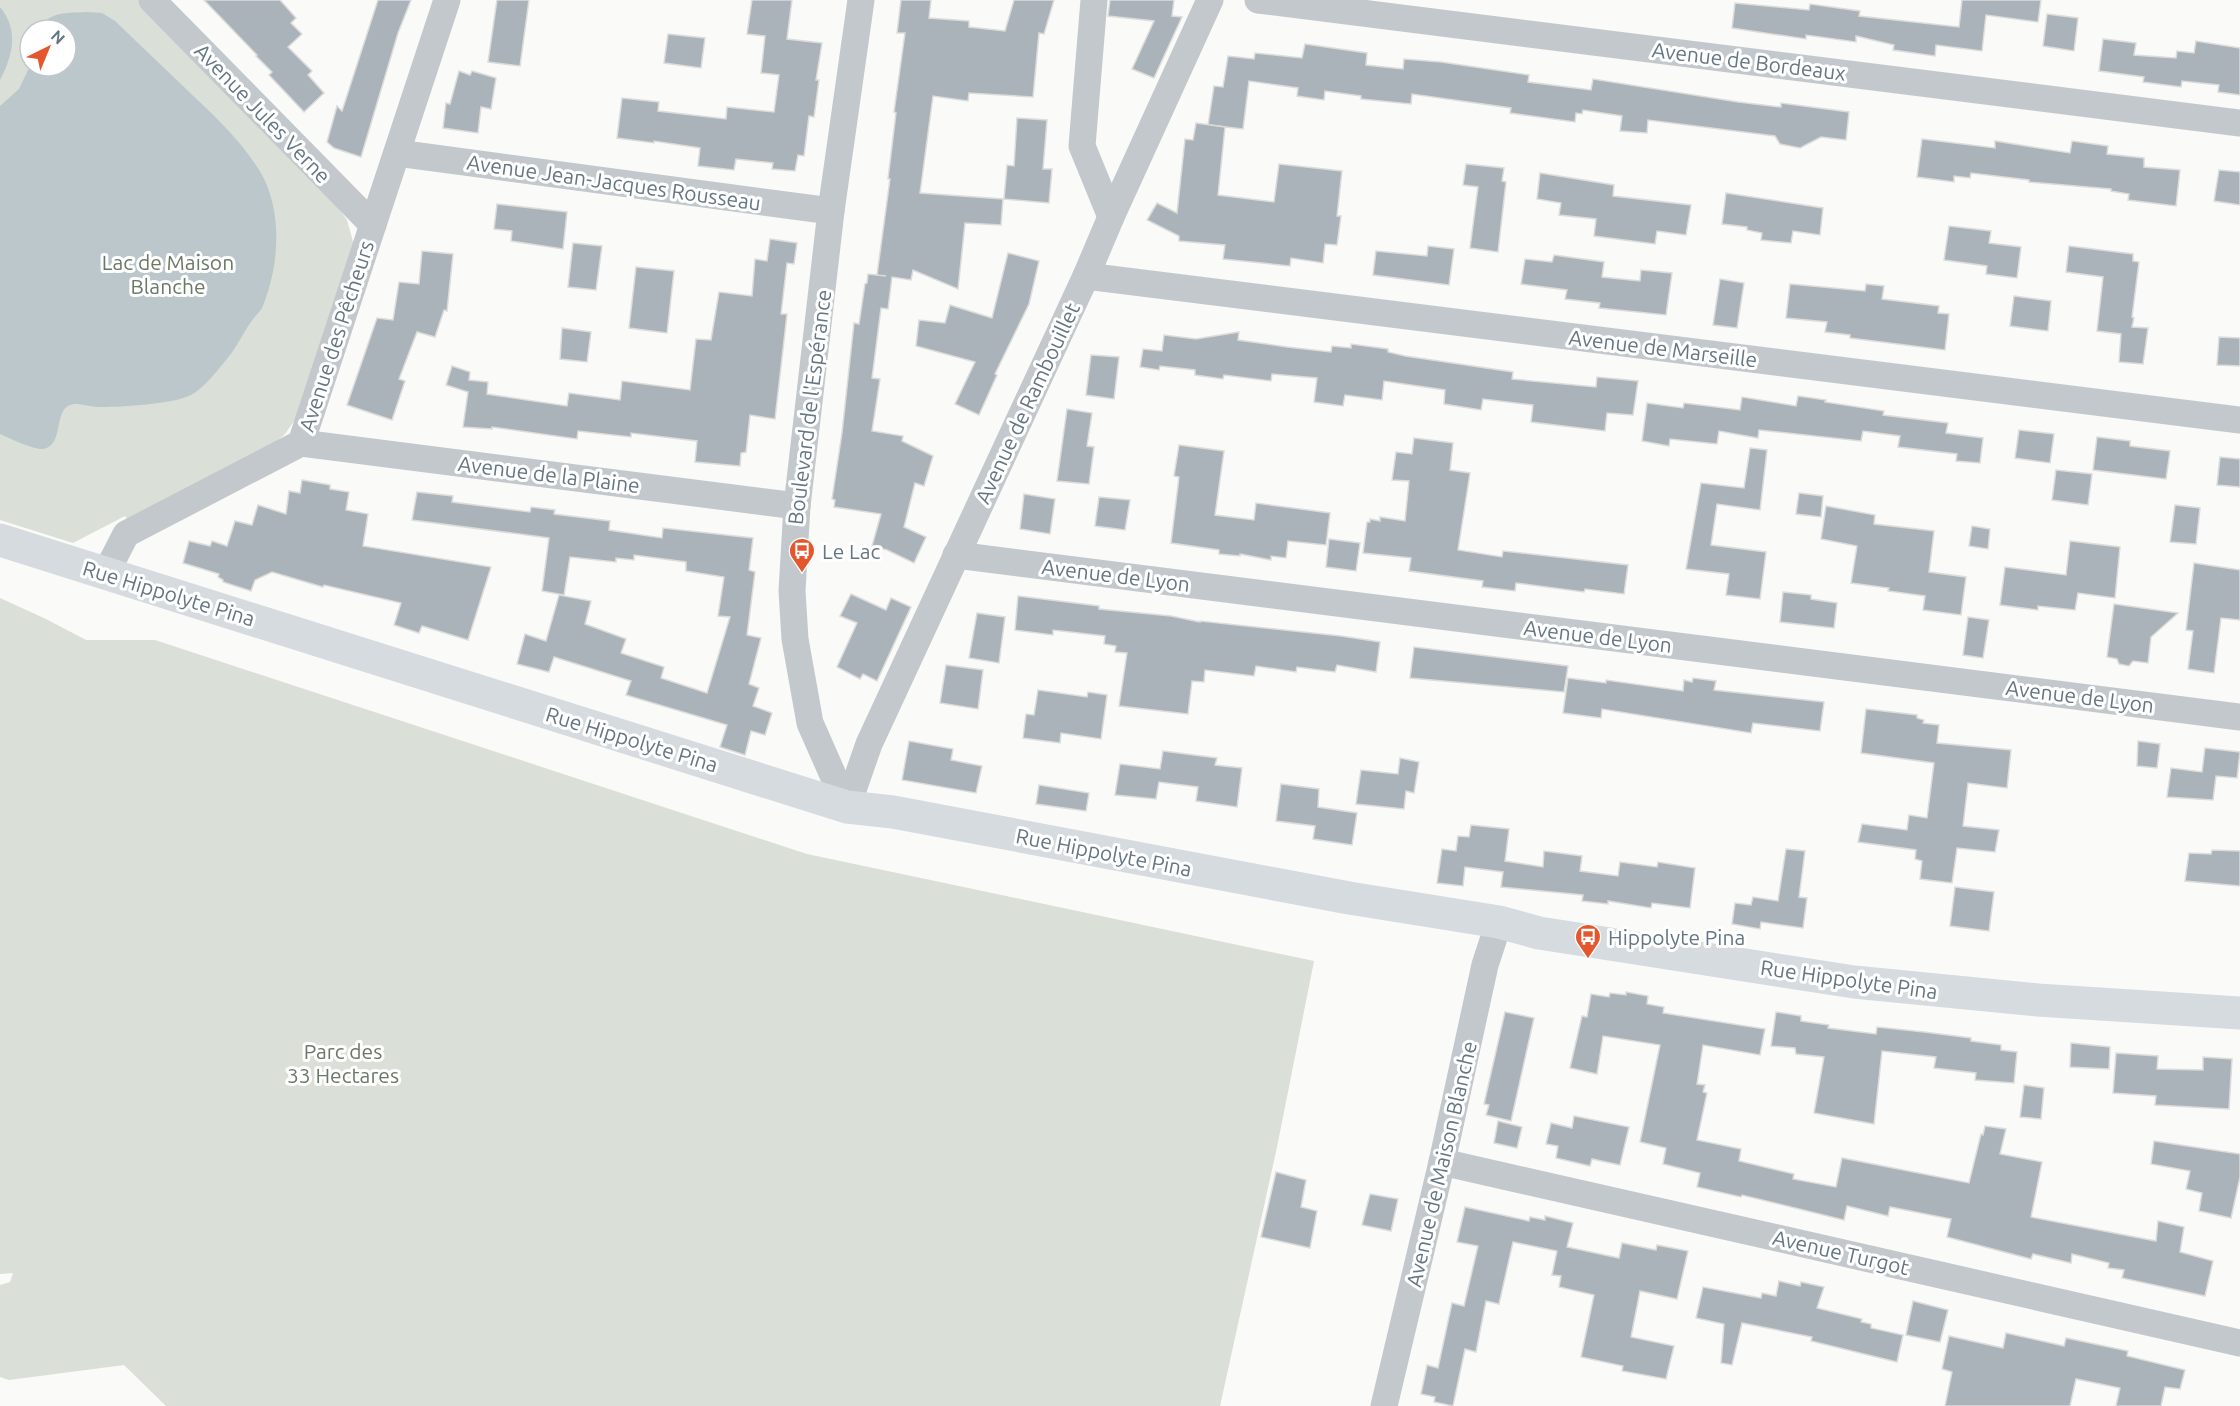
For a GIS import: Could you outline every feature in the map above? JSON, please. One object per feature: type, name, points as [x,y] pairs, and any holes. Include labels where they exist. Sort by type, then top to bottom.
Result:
[{"type":"main road","name":"Rue Hippolyte Pina","points":[[0,540],[847,807],[893,812],[1349,898],[1499,922],[1539,933],[1854,982],[2038,1000],[2240,1013]]},
{"type":"street","name":"Avenue Jules Verne","points":[[152,0],[373,225]]},
{"type":"street","name":"Avenue des Pêcheurs","points":[[106,573],[126,534],[301,443],[447,0]]},
{"type":"street","name":"Boulevard de l'Espérance","points":[[847,807],[810,723],[795,639],[792,591],[797,506],[831,211],[861,0]]},
{"type":"street","points":[[1094,0],[1082,146],[1111,217]]},
{"type":"street","name":"Avenue de Rambouillet","points":[[847,807],[869,744],[1086,276],[1210,0]]},
{"type":"street","name":"Avenue de Bordeaux","points":[[1258,0],[2240,123]]},
{"type":"street","name":"Avenue Jean-Jacques Rousseau","points":[[397,153],[831,211]]},
{"type":"street","name":"Avenue de Marseille","points":[[1086,276],[2240,420]]},
{"type":"street","name":"Avenue de la Plaine","points":[[301,443],[797,506]]},
{"type":"street","name":"Avenue de Lyon","points":[[956,555],[2240,717]]},
{"type":"street","name":"Avenue de Maison Blanche","points":[[1384,1406],[1442,1162],[1485,965],[1499,922]]},
{"type":"street","name":"Avenue Turgot","points":[[1442,1162],[2240,1342]]},
{"type":"green space","name":"Lac de Maison Blanche","points":[[0,0],[139,0],[339,209],[347,220],[355,249],[299,414],[285,434],[267,450],[130,523],[125,516],[73,543],[0,520]]},
{"type":"green space","name":"Parc des 33 Hectares","points":[[0,598],[86,640],[155,640],[807,854],[1314,961],[1277,1147],[1220,1406],[166,1406],[124,1365],[9,1380],[0,1377],[0,1285],[10,1282],[13,1273],[0,1274]]},
{"type":"shaded area","points":[[0,7],[10,25],[12,43],[11,52],[0,80]]},
{"type":"shaded area","name":"Lac de Maison Blanche","points":[[66,13],[102,13],[115,21],[236,139],[254,162],[269,190],[276,224],[275,259],[262,308],[230,355],[201,388],[183,398],[160,403],[110,407],[69,405],[61,416],[55,440],[50,446],[39,449],[0,434],[0,106],[19,89],[24,78],[78,78],[78,18],[49,18]]},
{"type":"building","points":[[204,0],[280,0],[296,18],[291,23],[302,34],[288,47],[312,71],[308,75],[324,93],[304,112],[269,75],[272,72],[257,55]]},
{"type":"building","points":[[378,0],[411,0],[398,33],[361,157],[334,148],[327,142],[337,106],[342,111]]},
{"type":"building","points":[[497,0],[529,0],[520,66],[488,62]]},
{"type":"building","points":[[752,0],[792,0],[787,39],[822,43],[816,80],[819,80],[814,117],[809,116],[804,156],[798,155],[795,171],[772,169],[773,163],[736,159],[734,170],[698,166],[700,148],[617,138],[622,98],[659,102],[658,111],[726,119],[727,107],[774,112],[779,75],[761,73],[765,36],[747,34]]},
{"type":"building","points":[[901,0],[931,0],[929,18],[969,21],[969,27],[1005,31],[1014,0],[1054,0],[1044,34],[1039,33],[1033,97],[969,93],[968,101],[933,96],[920,193],[1003,199],[1001,225],[965,223],[958,289],[913,270],[911,280],[892,277],[888,309],[881,308],[872,378],[880,379],[872,431],[903,436],[902,441],[933,456],[924,486],[915,483],[904,527],[926,537],[914,563],[887,550],[872,546],[881,514],[834,507],[835,500],[832,499],[854,323],[859,324],[868,274],[877,275],[890,179],[888,179],[896,113],[894,112],[905,33],[897,33]]},
{"type":"building","points":[[1110,0],[1174,0],[1172,16],[1182,17],[1154,78],[1132,69],[1154,21],[1108,16]]},
{"type":"building","points":[[1962,0],[2041,0],[2038,22],[1986,15],[1982,51],[1936,45],[1935,56],[1893,50],[1894,45],[1856,36],[1856,42],[1806,35],[1806,39],[1732,28],[1735,3],[1809,10],[1810,4],[1860,11],[1859,16],[1959,27]]},
{"type":"building","points":[[2047,14],[2078,18],[2074,51],[2043,46]]},
{"type":"building","points":[[668,34],[705,38],[701,68],[664,63]]},
{"type":"building","points":[[2103,39],[2136,43],[2134,55],[2176,58],[2177,51],[2194,53],[2196,41],[2240,48],[2240,95],[2218,92],[2219,85],[2182,81],[2181,87],[2143,82],[2144,77],[2099,71]]},
{"type":"building","points":[[1305,44],[1367,53],[1366,65],[1403,69],[1404,59],[1441,62],[1529,75],[1528,82],[1591,90],[1593,79],[1738,102],[1781,107],[1781,103],[1849,112],[1846,140],[1821,137],[1800,148],[1780,144],[1775,136],[1648,120],[1647,133],[1620,131],[1622,116],[1583,110],[1582,114],[1576,113],[1575,122],[1510,113],[1511,108],[1412,94],[1411,104],[1361,99],[1361,96],[1325,91],[1324,100],[1297,96],[1298,88],[1249,81],[1243,129],[1208,125],[1214,86],[1223,87],[1228,56],[1254,59],[1255,53],[1302,58]]},
{"type":"building","points":[[459,71],[470,75],[472,71],[496,78],[491,109],[481,107],[478,133],[443,128],[446,103],[450,104]]},
{"type":"building","points":[[1017,118],[1047,120],[1043,169],[1052,169],[1049,203],[1004,199],[1007,165],[1014,166]]},
{"type":"building","points":[[1196,123],[1225,127],[1218,195],[1274,202],[1279,164],[1342,171],[1337,216],[1341,216],[1337,245],[1325,244],[1323,263],[1291,258],[1290,266],[1223,259],[1225,245],[1179,241],[1179,236],[1147,220],[1157,203],[1177,213],[1185,139],[1193,140]]},
{"type":"building","points":[[1922,139],[1995,148],[1995,141],[2070,153],[2072,141],[2108,146],[2107,154],[2144,158],[2144,167],[2180,170],[2176,206],[2128,200],[2129,194],[2111,191],[2111,189],[2029,182],[2029,180],[1971,173],[1970,178],[1954,176],[1954,182],[1917,177]]},
{"type":"building","points":[[1466,164],[1504,168],[1502,181],[1506,182],[1498,252],[1470,248],[1478,187],[1463,185]]},
{"type":"building","points":[[2219,170],[2240,172],[2240,205],[2214,201]]},
{"type":"building","points":[[1540,173],[1614,185],[1613,196],[1691,205],[1686,235],[1657,231],[1655,244],[1594,236],[1596,219],[1559,215],[1561,203],[1537,199]]},
{"type":"building","points":[[1726,193],[1823,208],[1820,235],[1793,231],[1791,243],[1761,240],[1762,233],[1747,230],[1747,227],[1722,224]]},
{"type":"building","points":[[497,204],[567,212],[563,249],[511,241],[512,231],[494,229]]},
{"type":"building","points":[[1949,226],[1991,231],[1989,243],[2021,247],[2017,278],[1986,274],[1987,266],[1944,260]]},
{"type":"building","points":[[770,239],[797,243],[794,264],[787,263],[781,314],[787,314],[775,419],[750,415],[746,452],[741,453],[740,466],[695,462],[697,441],[631,433],[631,437],[578,431],[577,439],[492,427],[492,429],[463,427],[468,392],[446,385],[452,366],[470,372],[469,380],[488,382],[487,394],[567,406],[569,393],[620,400],[622,381],[690,390],[696,339],[711,340],[719,292],[752,296],[755,259],[767,261]]},
{"type":"building","points":[[573,243],[602,246],[596,290],[568,287]]},
{"type":"building","points":[[1428,246],[1454,249],[1449,285],[1373,275],[1376,251],[1427,256]]},
{"type":"building","points":[[2069,246],[2133,254],[2133,261],[2139,262],[2132,327],[2148,328],[2143,364],[2119,362],[2121,334],[2097,331],[2103,277],[2066,272]]},
{"type":"building","points":[[422,251],[453,254],[447,311],[444,310],[435,337],[417,332],[399,379],[405,381],[392,420],[347,405],[377,318],[393,320],[399,282],[419,284]]},
{"type":"building","points":[[1008,253],[1039,261],[1029,304],[995,374],[997,375],[979,415],[955,404],[975,362],[916,346],[919,320],[945,323],[950,305],[992,318]]},
{"type":"building","points":[[1554,255],[1604,262],[1602,277],[1640,281],[1641,270],[1672,273],[1666,315],[1599,308],[1600,303],[1565,299],[1567,290],[1521,284],[1525,259],[1552,262]]},
{"type":"building","points":[[636,267],[674,271],[667,333],[629,328]]},
{"type":"building","points":[[1720,279],[1744,283],[1737,328],[1713,325]]},
{"type":"building","points":[[1790,284],[1865,291],[1866,284],[1884,286],[1882,299],[1939,306],[1938,313],[1949,314],[1945,350],[1850,338],[1850,335],[1825,332],[1827,322],[1786,318]]},
{"type":"building","points":[[2014,296],[2051,301],[2048,331],[2010,326]]},
{"type":"building","points":[[562,328],[591,332],[587,362],[560,359]]},
{"type":"building","points":[[1239,332],[1238,340],[1287,347],[1331,352],[1332,346],[1351,348],[1351,344],[1388,349],[1388,352],[1405,356],[1513,372],[1512,379],[1596,387],[1597,377],[1638,381],[1633,415],[1607,413],[1605,431],[1531,422],[1533,405],[1483,399],[1481,410],[1444,404],[1445,390],[1384,381],[1382,400],[1345,395],[1343,406],[1314,402],[1317,378],[1272,374],[1271,381],[1224,375],[1223,379],[1195,375],[1195,370],[1160,366],[1159,370],[1140,367],[1143,349],[1162,351],[1164,335],[1196,339]]},
{"type":"building","points":[[2219,337],[2240,338],[2240,366],[2217,365]]},
{"type":"building","points":[[1091,355],[1119,357],[1114,399],[1086,395]]},
{"type":"building","points":[[1798,396],[1884,411],[1883,415],[1948,423],[1946,433],[1983,438],[1980,463],[1956,461],[1957,454],[1898,447],[1900,436],[1863,431],[1861,441],[1759,430],[1758,438],[1719,431],[1717,444],[1670,439],[1669,446],[1642,441],[1647,403],[1683,408],[1684,403],[1740,410],[1742,397],[1796,406]]},
{"type":"building","points":[[1067,409],[1092,413],[1087,446],[1094,447],[1089,484],[1057,481]]},
{"type":"building","points":[[2019,430],[2054,434],[2050,463],[2015,458]]},
{"type":"building","points":[[2097,437],[2130,441],[2130,446],[2170,451],[2166,479],[2093,470]]},
{"type":"building","points":[[1414,438],[1453,443],[1450,470],[1470,473],[1458,550],[1502,557],[1503,551],[1628,565],[1624,594],[1585,589],[1584,592],[1516,583],[1515,591],[1482,587],[1483,581],[1409,571],[1411,558],[1363,553],[1367,522],[1370,522],[1370,519],[1380,521],[1380,517],[1405,521],[1409,481],[1392,480],[1396,452],[1412,454]]},
{"type":"building","points":[[1179,445],[1224,451],[1215,515],[1254,520],[1256,503],[1330,513],[1326,545],[1288,541],[1286,558],[1271,556],[1271,560],[1240,554],[1240,556],[1219,554],[1219,550],[1171,543],[1179,477],[1174,476]]},
{"type":"building","points":[[1750,448],[1767,450],[1760,510],[1717,504],[1711,545],[1766,552],[1760,599],[1726,595],[1729,574],[1686,569],[1701,483],[1744,488]]},
{"type":"building","points":[[2220,457],[2240,459],[2240,487],[2217,485]]},
{"type":"building","points":[[2056,470],[2092,474],[2088,505],[2052,500]]},
{"type":"building","points":[[302,480],[330,485],[330,489],[349,492],[346,510],[368,514],[363,546],[491,567],[468,640],[422,626],[419,633],[394,625],[401,603],[324,585],[323,587],[272,572],[255,580],[251,591],[223,582],[218,577],[219,574],[183,563],[189,541],[210,546],[212,541],[227,546],[235,521],[252,525],[258,505],[286,514],[289,491],[300,493]]},
{"type":"building","points":[[417,492],[453,496],[452,502],[530,512],[531,507],[555,510],[554,514],[610,521],[609,530],[662,538],[663,528],[753,538],[749,570],[755,572],[747,635],[761,638],[749,684],[759,688],[753,706],[772,713],[765,735],[751,731],[745,755],[720,747],[727,725],[626,695],[631,681],[554,657],[549,672],[517,664],[525,634],[546,641],[559,595],[591,601],[585,624],[626,639],[621,653],[664,667],[661,678],[707,693],[730,617],[718,616],[724,577],[686,571],[686,562],[634,555],[634,560],[616,558],[616,562],[570,557],[564,595],[542,591],[549,538],[412,520]]},
{"type":"building","points":[[1799,493],[1823,496],[1821,517],[1796,514]]},
{"type":"building","points":[[1024,494],[1055,499],[1050,534],[1020,529]]},
{"type":"building","points":[[1099,497],[1130,500],[1125,530],[1095,526]]},
{"type":"building","points":[[2175,505],[2200,508],[2196,544],[2170,542]]},
{"type":"building","points":[[1826,506],[1875,515],[1874,524],[1934,531],[1929,572],[1966,577],[1961,615],[1923,610],[1925,596],[1851,583],[1857,546],[1821,539]]},
{"type":"building","points":[[1972,526],[1990,529],[1988,549],[1969,546]]},
{"type":"building","points":[[1329,539],[1360,543],[1356,571],[1326,567]]},
{"type":"building","points":[[2070,541],[2120,547],[2115,598],[2078,593],[2075,610],[2038,606],[2038,610],[2000,605],[2005,567],[2066,575]]},
{"type":"building","points":[[2194,563],[2240,570],[2240,620],[2221,618],[2214,673],[2188,669],[2193,631],[2186,630]]},
{"type":"building","points":[[1783,592],[1811,595],[1811,599],[1837,603],[1834,628],[1780,622]]},
{"type":"building","points":[[851,594],[886,610],[891,598],[911,607],[877,681],[863,674],[860,679],[837,667],[857,623],[840,616]]},
{"type":"building","points":[[1018,596],[1099,606],[1099,609],[1171,616],[1200,622],[1380,642],[1376,672],[1337,665],[1335,672],[1297,667],[1296,672],[1256,666],[1254,676],[1205,670],[1204,682],[1192,681],[1188,714],[1119,706],[1127,653],[1115,652],[1116,646],[1104,644],[1105,636],[1053,630],[1053,635],[1015,630]]},
{"type":"building","points":[[2114,604],[2178,613],[2151,637],[2148,663],[2133,661],[2129,666],[2119,664],[2117,659],[2107,657]]},
{"type":"building","points":[[977,613],[1005,617],[999,663],[969,658]]},
{"type":"building","points":[[1968,617],[1989,620],[1983,658],[1963,655]]},
{"type":"building","points":[[1414,647],[1568,666],[1564,692],[1410,678]]},
{"type":"building","points":[[946,665],[983,670],[978,709],[940,703]]},
{"type":"building","points":[[1568,678],[1606,683],[1606,680],[1683,691],[1684,680],[1692,682],[1693,678],[1716,681],[1714,690],[1824,702],[1820,731],[1753,723],[1751,733],[1602,709],[1601,718],[1563,713]]},
{"type":"building","points":[[1038,690],[1087,697],[1088,692],[1107,695],[1101,739],[1061,733],[1060,743],[1023,738],[1026,714],[1034,715]]},
{"type":"building","points":[[1866,709],[1917,715],[1917,718],[1924,720],[1923,723],[1939,725],[1937,743],[2011,750],[2007,788],[1968,783],[1963,826],[1999,830],[1995,852],[1957,848],[1952,883],[1920,879],[1922,861],[1915,859],[1916,850],[1858,842],[1862,824],[1907,830],[1909,815],[1927,818],[1934,763],[1861,753]]},
{"type":"building","points":[[909,741],[953,749],[951,760],[982,766],[976,793],[902,780]]},
{"type":"building","points":[[2138,741],[2160,744],[2157,768],[2137,766]]},
{"type":"building","points":[[2205,748],[2240,752],[2237,778],[2216,776],[2213,800],[2167,797],[2171,768],[2202,772]]},
{"type":"building","points":[[1163,751],[1217,758],[1215,765],[1242,768],[1237,807],[1196,801],[1198,787],[1159,782],[1156,799],[1115,795],[1120,764],[1160,769]]},
{"type":"building","points":[[1400,758],[1419,762],[1414,793],[1406,791],[1404,809],[1356,804],[1361,770],[1398,774]]},
{"type":"building","points":[[1281,784],[1319,789],[1318,807],[1357,813],[1352,845],[1313,839],[1315,826],[1276,821]]},
{"type":"building","points":[[1039,785],[1089,793],[1086,811],[1036,804]]},
{"type":"building","points":[[1471,825],[1509,829],[1505,861],[1543,867],[1544,851],[1582,856],[1580,871],[1618,876],[1620,862],[1657,867],[1658,862],[1695,868],[1690,908],[1652,903],[1651,908],[1608,901],[1608,904],[1582,901],[1583,895],[1501,887],[1503,872],[1465,867],[1463,886],[1437,883],[1442,849],[1456,851],[1458,836],[1469,837]]},
{"type":"building","points":[[1786,849],[1805,851],[1799,897],[1807,898],[1803,928],[1761,922],[1760,929],[1732,924],[1735,903],[1751,905],[1753,897],[1778,901]]},
{"type":"building","points":[[2212,850],[2240,851],[2240,886],[2185,881],[2189,853],[2211,854]]},
{"type":"building","points":[[1955,887],[1994,892],[1989,931],[1950,926]]},
{"type":"building","points":[[1626,992],[1648,996],[1647,1004],[1664,1007],[1663,1013],[1765,1029],[1760,1055],[1703,1045],[1697,1084],[1705,1085],[1703,1092],[1707,1093],[1697,1140],[1741,1149],[1739,1161],[1794,1174],[1793,1179],[1836,1187],[1842,1158],[1969,1183],[1985,1126],[2006,1129],[2000,1154],[2042,1162],[2031,1217],[2156,1241],[2158,1221],[2184,1227],[2180,1252],[2213,1261],[2205,1296],[2122,1278],[2124,1270],[2108,1268],[2109,1263],[2072,1254],[2071,1263],[2033,1254],[2031,1259],[1947,1237],[1951,1219],[1890,1207],[1888,1216],[1847,1206],[1844,1220],[1742,1195],[1741,1197],[1697,1187],[1700,1173],[1663,1164],[1666,1148],[1640,1142],[1660,1045],[1603,1036],[1597,1074],[1570,1068],[1582,1016],[1587,1017],[1591,994],[1609,997],[1610,993],[1626,995]]},
{"type":"building","points":[[1505,1012],[1534,1018],[1511,1121],[1486,1115],[1489,1105],[1484,1104]]},
{"type":"building","points":[[1776,1012],[1801,1016],[1801,1021],[1829,1025],[1828,1028],[1876,1034],[1877,1027],[1971,1038],[1971,1041],[2001,1045],[2001,1050],[2017,1052],[2014,1083],[1975,1080],[1976,1073],[1934,1068],[1936,1057],[1882,1051],[1874,1124],[1814,1113],[1824,1057],[1796,1054],[1795,1048],[1771,1046]]},
{"type":"building","points":[[2071,1043],[2110,1047],[2109,1069],[2070,1067]]},
{"type":"building","points":[[2116,1053],[2158,1056],[2157,1069],[2203,1070],[2203,1057],[2232,1059],[2229,1109],[2155,1105],[2156,1096],[2113,1093]]},
{"type":"building","points":[[2024,1085],[2044,1088],[2041,1119],[2020,1117]]},
{"type":"building","points":[[1574,1116],[1629,1127],[1620,1165],[1592,1159],[1590,1166],[1556,1158],[1558,1146],[1546,1144],[1551,1123],[1572,1128]]},
{"type":"building","points":[[1498,1121],[1522,1127],[1517,1148],[1494,1143]]},
{"type":"building","points":[[2154,1141],[2240,1154],[2240,1177],[2231,1218],[2199,1211],[2202,1193],[2186,1189],[2190,1171],[2151,1164]]},
{"type":"building","points":[[1276,1172],[1306,1180],[1301,1207],[1317,1211],[1310,1248],[1261,1237]]},
{"type":"building","points":[[1370,1194],[1398,1199],[1391,1231],[1362,1225]]},
{"type":"building","points":[[1465,1207],[1529,1221],[1530,1217],[1545,1220],[1545,1216],[1573,1223],[1567,1247],[1619,1258],[1622,1243],[1656,1250],[1657,1245],[1688,1251],[1677,1299],[1640,1291],[1631,1337],[1674,1346],[1666,1379],[1622,1371],[1623,1366],[1581,1357],[1594,1295],[1559,1287],[1561,1276],[1552,1275],[1557,1251],[1513,1242],[1499,1304],[1486,1301],[1476,1352],[1465,1349],[1453,1406],[1434,1402],[1435,1397],[1421,1394],[1427,1365],[1438,1368],[1452,1303],[1464,1306],[1478,1246],[1457,1242]]},
{"type":"building","points":[[1779,1281],[1800,1286],[1801,1282],[1824,1287],[1817,1308],[1862,1319],[1861,1322],[1871,1324],[1871,1328],[1903,1335],[1897,1362],[1811,1341],[1812,1337],[1742,1323],[1732,1365],[1721,1363],[1724,1324],[1696,1318],[1703,1287],[1761,1298],[1762,1293],[1776,1296]]},
{"type":"building","points":[[1913,1301],[1948,1310],[1940,1342],[1906,1335]]},
{"type":"building","points":[[2006,1333],[2064,1346],[2066,1338],[2128,1351],[2127,1356],[2185,1370],[2180,1389],[2165,1387],[2161,1406],[2116,1406],[2120,1388],[2076,1379],[2070,1406],[1945,1406],[1952,1372],[1942,1369],[1949,1336],[2003,1348]]},
{"type":"place","name":"Le Lac","points":[[802,574]]},
{"type":"place","name":"Hippolyte Pina","points":[[1588,960]]}]
